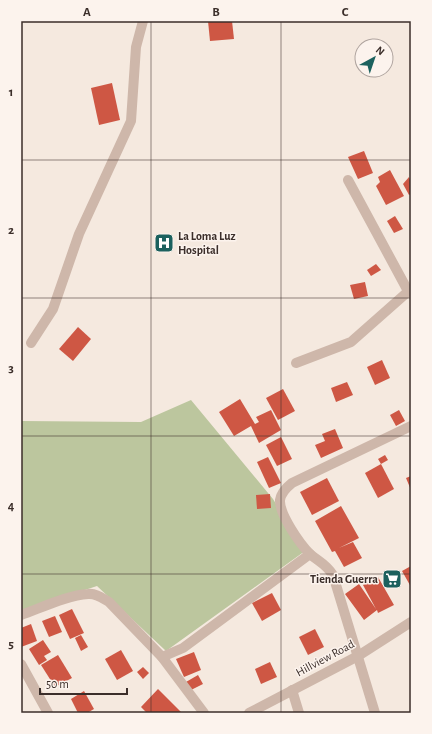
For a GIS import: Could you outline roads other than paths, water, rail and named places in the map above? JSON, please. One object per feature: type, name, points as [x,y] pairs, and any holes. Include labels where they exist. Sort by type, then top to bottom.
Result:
[{"type":"street","points":[[31,343],[53,309],[79,234],[131,121],[136,47],[143,21]]},
{"type":"street","points":[[296,363],[351,342],[410,290],[348,180]]},
{"type":"street","points":[[375,713],[333,575],[320,560],[310,554],[286,521],[280,508],[280,499],[292,482],[411,426]]},
{"type":"street","points":[[162,656],[183,648],[310,554]]},
{"type":"street","points":[[21,615],[73,597],[89,594],[100,596],[109,602],[162,656],[204,713]]},
{"type":"street","name":"Hillview Road","points":[[249,713],[358,656],[411,622]]},
{"type":"street","points":[[21,664],[48,713]]},
{"type":"street","points":[[292,690],[299,713]]},
{"type":"place","name":"La Loma Luz Hospital","points":[[164,243]]},
{"type":"place","name":"Tienda Guerra","points":[[392,579]]}]
